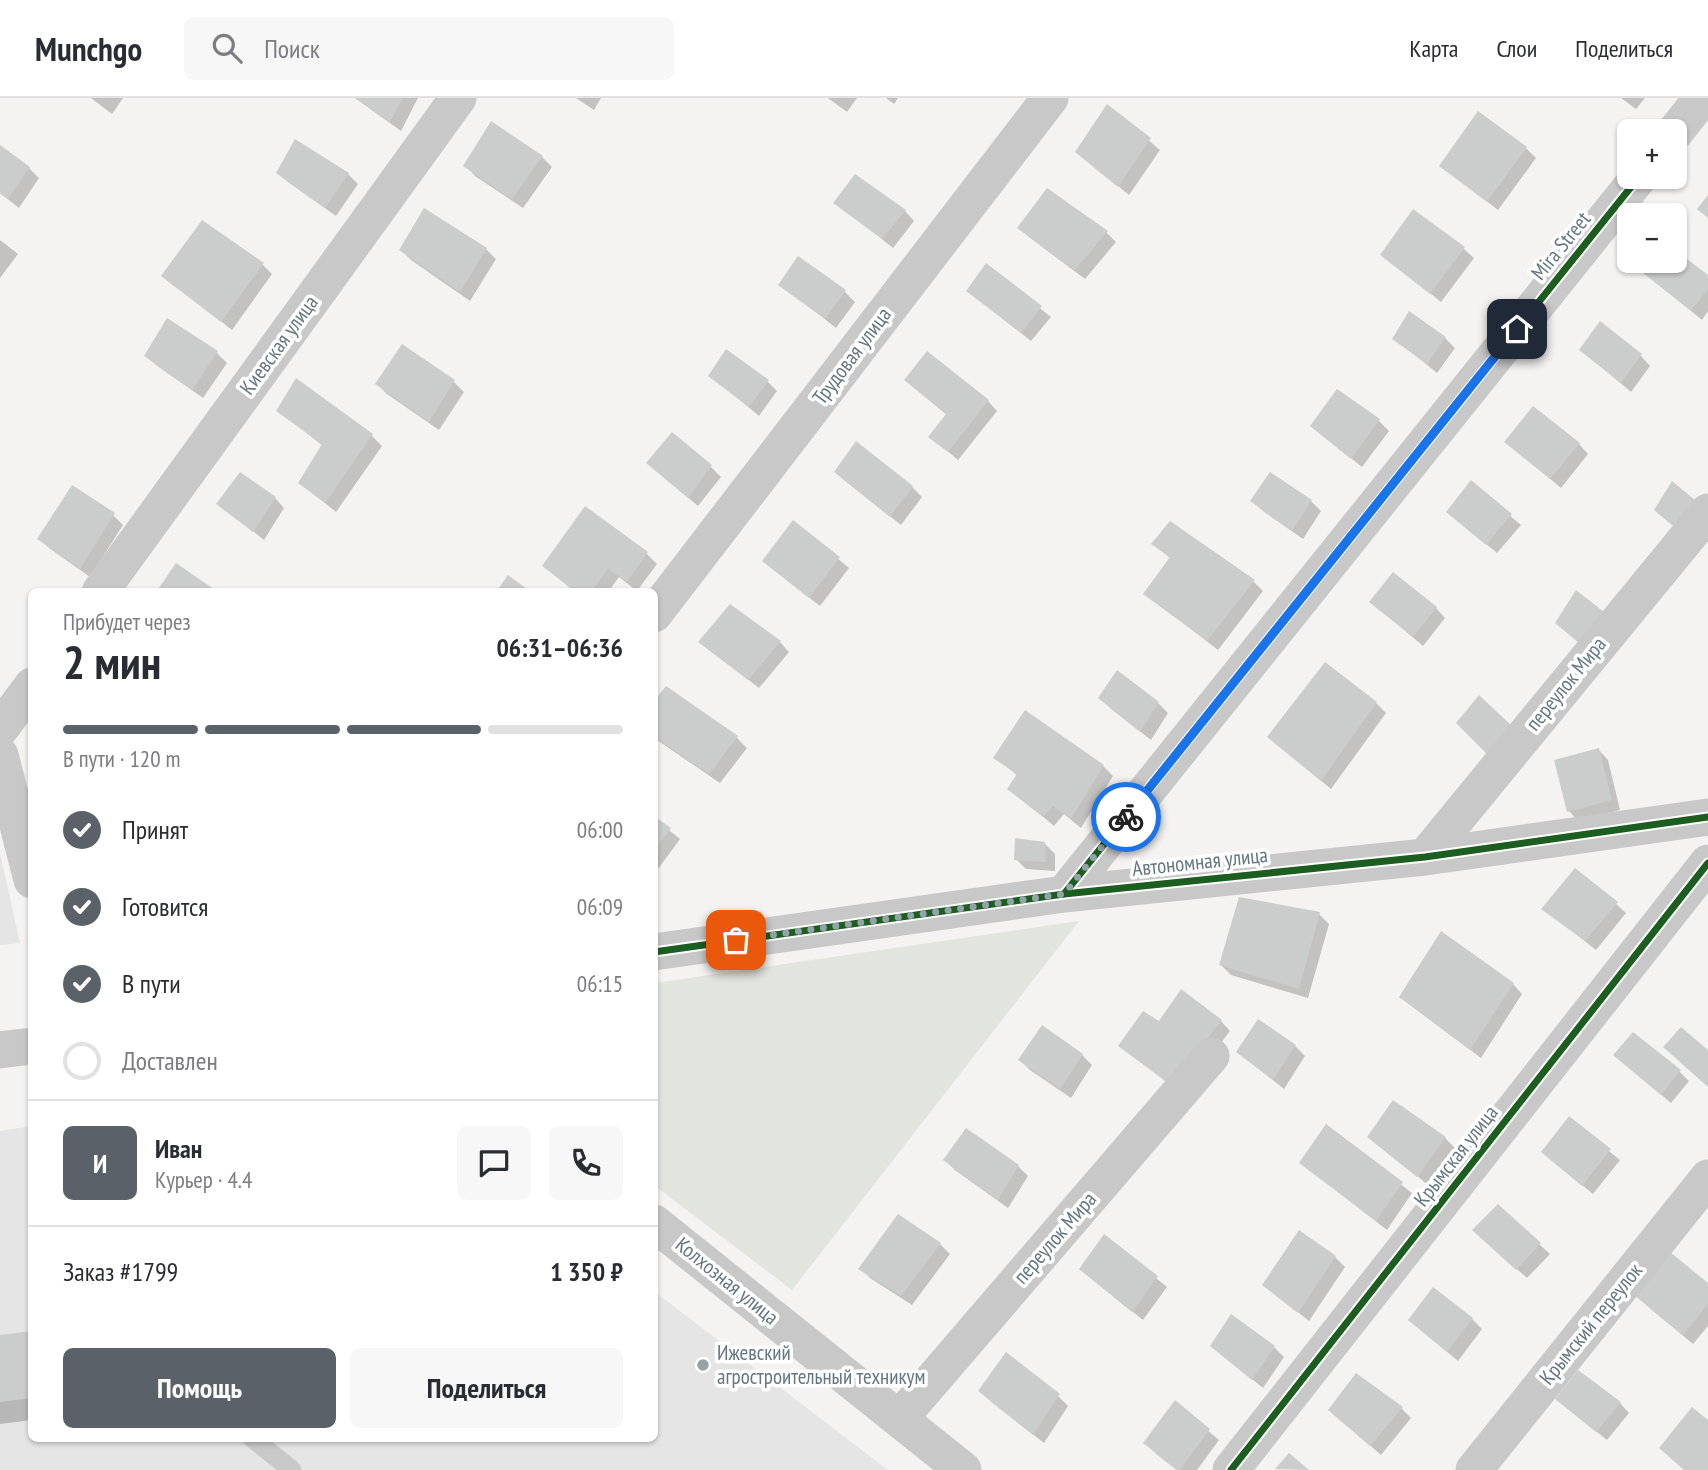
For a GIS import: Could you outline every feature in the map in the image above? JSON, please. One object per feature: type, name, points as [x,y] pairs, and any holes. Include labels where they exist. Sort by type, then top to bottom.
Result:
[{"type":"street","name":"Киевская улица","points":[[103,588],[458,98]]},
{"type":"street","name":"Трудовая улица","points":[[658,609],[1050,98]]},
{"type":"street","points":[[1685,119],[1702,98]]},
{"type":"street","name":"Mira Street","points":[[1064,894],[1629,189]]},
{"type":"street","name":"переулок Мира","points":[[1425,857],[1708,512]]},
{"type":"street","points":[[0,729],[28,690]]},
{"type":"street","points":[[0,755],[28,864]]},
{"type":"street","name":"Автономная улица","points":[[658,950],[1064,894],[1425,857],[1708,817]]},
{"type":"street","name":"Крымская улица","points":[[1231,1470],[1708,863]]},
{"type":"street","points":[[0,1050],[28,1046]]},
{"type":"street","name":"переулок Мира","points":[[899,1419],[1211,1056]]},
{"type":"street","name":"Крымский переулок","points":[[1474,1470],[1708,1178]]},
{"type":"street","name":"Колхозная улица","points":[[658,1226],[963,1470]]},
{"type":"lane","points":[[258,1442],[292,1470]]},
{"type":"shaded area","points":[[0,853],[20,943],[0,945]]},
{"type":"shaded area","points":[[1079,921],[792,1290],[658,1188],[658,983]]},
{"type":"shaded area","name":"Ижевский агростроительный техникум","points":[[28,1126],[28,1442],[658,1442],[658,1294],[888,1470],[0,1470],[0,1131]]},
{"type":"building","points":[[356,98],[403,98],[390,122]]},
{"type":"building","points":[[1107,104],[1151,138],[1118,187],[1075,152]]},
{"type":"building","points":[[1478,111],[1527,147],[1487,202],[1439,166]]},
{"type":"building","points":[[491,121],[543,156],[512,199],[463,166]]},
{"type":"building","points":[[295,139],[349,173],[325,208],[276,173]]},
{"type":"building","points":[[0,145],[30,167],[8,199],[0,193]]},
{"type":"building","points":[[855,174],[906,210],[882,239],[833,203]]},
{"type":"building","points":[[1047,188],[1108,231],[1075,270],[1017,228]]},
{"type":"building","points":[[1708,195],[1708,218],[1697,209]]},
{"type":"building","points":[[424,208],[487,248],[460,292],[399,250]]},
{"type":"building","points":[[1413,209],[1465,247],[1430,294],[1380,255]]},
{"type":"building","points":[[202,220],[264,263],[221,322],[161,276]]},
{"type":"building","points":[[798,256],[846,290],[825,319],[778,285]]},
{"type":"building","points":[[1687,259],[1708,275],[1708,289],[1691,311],[1643,273],[1687,273]]},
{"type":"building","points":[[986,263],[1042,306],[1021,333],[966,291]]},
{"type":"building","points":[[1409,311],[1446,337],[1427,364],[1392,339]]},
{"type":"building","points":[[167,318],[218,351],[192,390],[144,356]]},
{"type":"building","points":[[1600,321],[1642,354],[1621,383],[1579,350]]},
{"type":"building","points":[[402,344],[455,380],[429,422],[375,384]]},
{"type":"building","points":[[726,349],[769,380],[749,407],[708,376]]},
{"type":"building","points":[[927,351],[989,400],[948,452],[928,437],[946,414],[904,380]]},
{"type":"building","points":[[296,378],[373,434],[325,503],[298,483],[322,444],[276,411]]},
{"type":"building","points":[[1337,389],[1380,419],[1351,459],[1310,426]]},
{"type":"building","points":[[1533,406],[1580,443],[1550,479],[1504,442]]},
{"type":"building","points":[[672,432],[712,465],[688,498],[646,463]]},
{"type":"building","points":[[856,441],[913,486],[890,517],[834,472]]},
{"type":"building","points":[[240,472],[276,497],[253,532],[216,504]]},
{"type":"building","points":[[1270,472],[1312,500],[1292,531],[1250,501]]},
{"type":"building","points":[[1471,480],[1512,514],[1486,545],[1446,512]]},
{"type":"building","points":[[1672,481],[1706,509],[1685,536],[1654,510]]},
{"type":"building","points":[[72,485],[115,513],[80,569],[37,539]]},
{"type":"building","points":[[585,506],[648,552],[627,582],[608,569],[594,588],[571,588],[542,566]]},
{"type":"building","points":[[793,520],[840,557],[809,598],[762,561]]},
{"type":"building","points":[[1170,521],[1255,580],[1207,641],[1143,594],[1170,557],[1151,544]]},
{"type":"building","points":[[176,563],[212,588],[159,588]]},
{"type":"building","points":[[1393,572],[1437,607],[1413,637],[1369,602]]},
{"type":"building","points":[[508,575],[526,588],[499,588]]},
{"type":"building","points":[[1576,590],[1613,619],[1591,653],[1555,623]]},
{"type":"building","points":[[730,604],[781,641],[748,680],[698,642]]},
{"type":"building","points":[[1325,662],[1377,702],[1321,781],[1267,737]]},
{"type":"building","points":[[1117,670],[1159,702],[1140,732],[1098,698]]},
{"type":"building","points":[[666,686],[738,736],[709,774],[658,740],[658,696]]},
{"type":"building","points":[[1479,695],[1514,728],[1490,757],[1456,723]]},
{"type":"building","points":[[1025,710],[1104,765],[1071,819],[1053,806],[1043,817],[1007,789],[1017,774],[993,758]]},
{"type":"building","points":[[1599,748],[1612,800],[1567,812],[1554,760]]},
{"type":"building","points":[[658,819],[671,828],[658,846]]},
{"type":"building","points":[[1015,838],[1045,842],[1046,862],[1014,860]]},
{"type":"building","points":[[1575,868],[1618,902],[1585,941],[1541,909]]},
{"type":"building","points":[[1239,897],[1320,912],[1299,989],[1219,965]]},
{"type":"building","points":[[1441,931],[1514,983],[1470,1050],[1399,997]]},
{"type":"building","points":[[1181,989],[1222,1020],[1171,1085],[1118,1046],[1143,1011],[1159,1021]]},
{"type":"building","points":[[1258,1019],[1296,1045],[1273,1080],[1236,1052]]},
{"type":"building","points":[[1042,1025],[1083,1054],[1060,1089],[1018,1060]]},
{"type":"building","points":[[1681,1027],[1708,1050],[1708,1087],[1663,1047]]},
{"type":"building","points":[[1633,1032],[1681,1070],[1661,1095],[1613,1055]]},
{"type":"building","points":[[1393,1100],[1446,1137],[1417,1177],[1367,1137]]},
{"type":"building","points":[[1569,1116],[1611,1149],[1582,1186],[1541,1152]]},
{"type":"building","points":[[1326,1124],[1403,1182],[1376,1221],[1299,1163]]},
{"type":"building","points":[[966,1128],[1019,1165],[998,1200],[943,1160]]},
{"type":"building","points":[[1498,1204],[1541,1243],[1516,1270],[1472,1230]]},
{"type":"building","points":[[898,1214],[941,1243],[901,1296],[858,1269]]},
{"type":"building","points":[[1299,1230],[1336,1256],[1298,1313],[1262,1285]]},
{"type":"building","points":[[1104,1234],[1158,1276],[1132,1312],[1079,1269]]},
{"type":"building","points":[[1670,1252],[1708,1283],[1708,1304],[1683,1335],[1634,1295]]},
{"type":"building","points":[[1433,1287],[1473,1318],[1447,1352],[1408,1320]]},
{"type":"building","points":[[1231,1314],[1275,1346],[1252,1380],[1210,1346]]},
{"type":"building","points":[[28,1332],[28,1398],[0,1402],[0,1335]]},
{"type":"building","points":[[1006,1352],[1060,1394],[1033,1435],[978,1391]]},
{"type":"building","points":[[1578,1370],[1621,1402],[1596,1432],[1555,1399]]},
{"type":"building","points":[[1356,1373],[1403,1407],[1370,1446],[1328,1410]]},
{"type":"building","points":[[1175,1400],[1210,1429],[1180,1470],[1143,1443]]},
{"type":"building","points":[[1692,1407],[1708,1420],[1708,1470],[1684,1470],[1659,1448]]},
{"type":"building","points":[[1289,1453],[1309,1470],[1275,1469]]},
{"type":"cycle path","points":[[1064,894],[1629,189]]},
{"type":"cycle path","points":[[658,951],[1064,894],[1425,857],[1708,817]]},
{"type":"cycle path","points":[[1231,1470],[1708,863]]},
{"type":"way so far","points":[[736,940],[1064,894],[1126,817]]},
{"type":"place","name":"Ижевский агростроительный техникум","points":[[703,1365]]},
{"type":"route","points":[[1126,817],[1517,329]]}]
